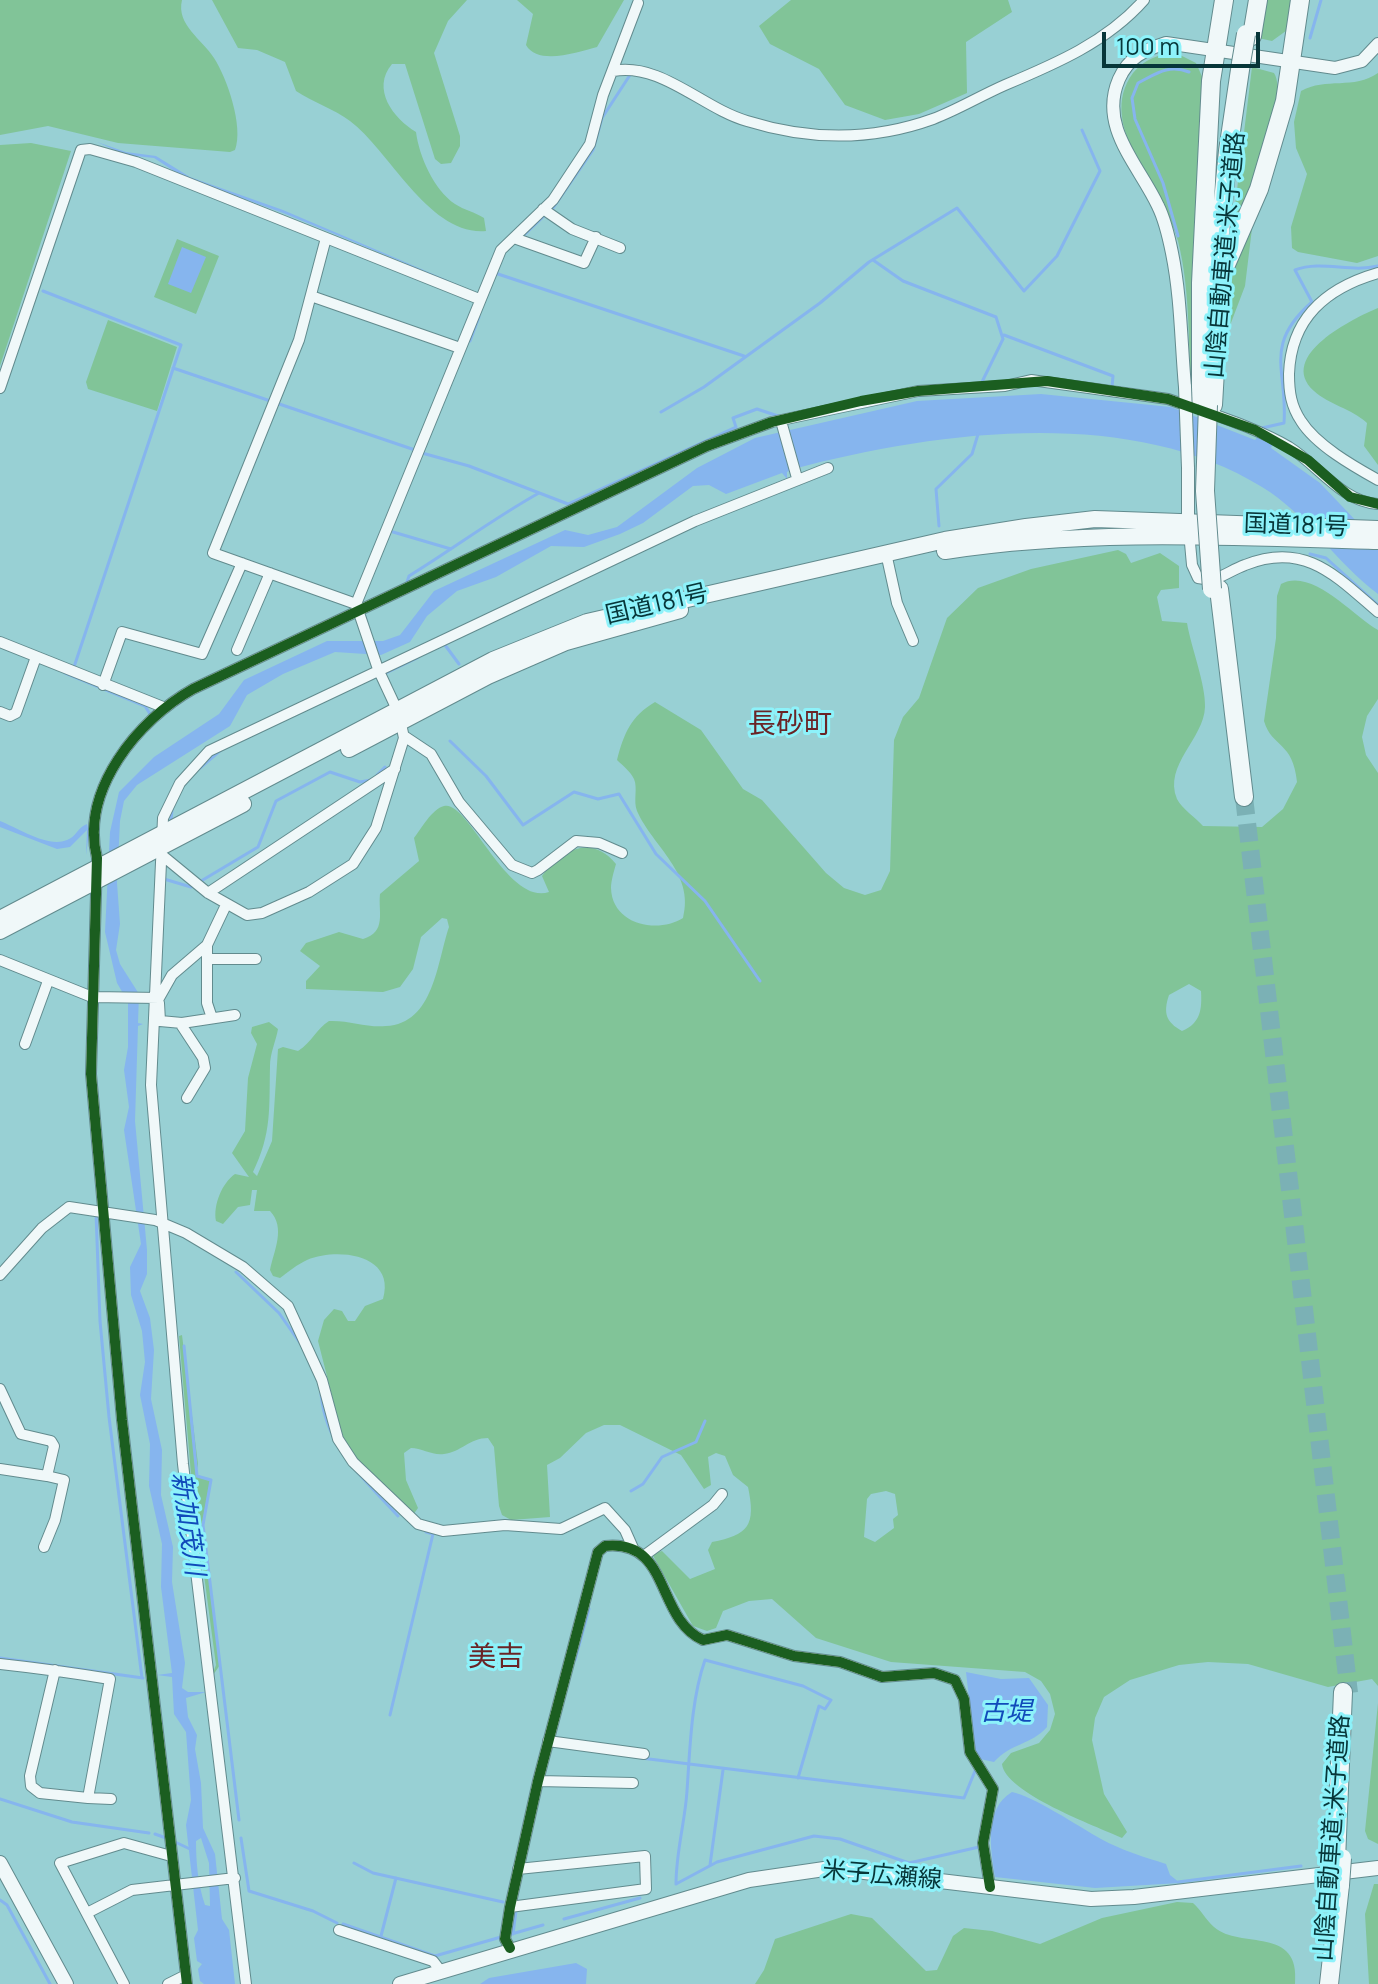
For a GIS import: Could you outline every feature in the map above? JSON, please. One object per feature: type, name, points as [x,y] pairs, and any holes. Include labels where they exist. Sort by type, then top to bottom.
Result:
[{"type":"highway","points":[[1207,404],[1201,283],[1214,48],[1224,0]]},
{"type":"highway","name":"山陰自動車道;米子道路","points":[[1240,797],[1205,491],[1214,279],[1244,63],[1256,0]]},
{"type":"highway","points":[[1220,279],[1268,163],[1285,101],[1300,0]]},
{"type":"highway","name":"山陰自動車道;米子道路","points":[[1216,589],[1207,404],[1244,63]]},
{"type":"highway","name":"国道181号","points":[[0,919],[164,844],[401,723],[493,660],[587,622],[1012,529],[1095,519],[1189,530],[1284,532],[1378,529]]},
{"type":"highway","name":"国道181号","points":[[1284,532],[1378,541]]},
{"type":"highway","name":"国道181号","points":[[0,931],[99,873]]},
{"type":"highway","name":"山陰自動車道;米子道路","points":[[1326,1984],[1339,1859],[1346,1693]]},
{"type":"main road","points":[[1,1868],[66,1984]]},
{"type":"main road","name":"米子広瀬線","points":[[400,1984],[510,1948],[749,1880],[808,1870],[880,1872],[1091,1899],[1134,1897],[1378,1868]]},
{"type":"street","points":[[613,71],[634,67],[743,120],[784,131],[822,136],[865,134],[933,119],[1069,58],[1133,13],[1144,0]]},
{"type":"street","points":[[622,853],[599,843],[576,841],[532,873],[520,870],[459,802],[431,754],[401,723],[358,610],[501,250],[543,209],[590,144],[638,3]]},
{"type":"street","points":[[1378,44],[1362,61],[1349,66],[1317,66],[1166,43],[1146,49],[1124,69],[1114,94],[1112,113],[1120,138],[1160,209],[1168,239],[1178,299],[1185,387],[1192,565],[1198,578],[1213,581],[1244,565],[1295,557],[1325,568],[1378,612]]},
{"type":"street","points":[[0,388],[81,150],[90,149],[136,162],[479,299]]},
{"type":"street","points":[[543,209],[572,229],[620,248]]},
{"type":"street","points":[[514,238],[584,263],[596,237]]},
{"type":"street","points":[[326,238],[299,340],[213,553],[358,610]]},
{"type":"street","points":[[1378,273],[1337,291],[1298,326],[1292,343],[1289,393],[1307,429],[1378,480]]},
{"type":"street","points":[[311,296],[460,348]]},
{"type":"street","points":[[168,1984],[186,1980],[122,1420],[107,1210],[91,1074],[99,873],[94,831],[107,783],[130,743],[163,707],[193,689],[707,446],[861,401],[918,391],[1047,381],[1168,399],[1255,430],[1308,460],[1350,497],[1378,504]]},
{"type":"street","points":[[782,424],[796,473]]},
{"type":"street","points":[[246,1984],[183,1464],[158,1221],[151,1085],[163,818],[173,794],[209,751],[378,668],[796,473],[828,468]]},
{"type":"street","points":[[887,558],[897,603],[913,641]]},
{"type":"street","points":[[103,685],[122,632],[202,654],[242,563]]},
{"type":"street","points":[[237,650],[270,573]]},
{"type":"street","points":[[0,642],[163,707]]},
{"type":"street","points":[[0,712],[10,716],[16,713],[36,657]]},
{"type":"street","points":[[164,844],[208,893],[247,915],[262,913],[347,870],[376,828],[395,769],[401,723]]},
{"type":"street","points":[[208,893],[395,769]]},
{"type":"street","points":[[153,998],[172,975],[207,945],[226,905]]},
{"type":"street","points":[[207,945],[207,1003],[212,1018]]},
{"type":"street","points":[[208,959],[256,959]]},
{"type":"street","points":[[0,960],[94,997],[153,998]]},
{"type":"street","points":[[25,1044],[48,981]]},
{"type":"street","points":[[153,998],[160,1021],[180,1023],[235,1015]]},
{"type":"street","points":[[180,1023],[203,1058],[205,1068],[187,1098]]},
{"type":"street","points":[[0,1275],[61,1211],[76,1206],[158,1221],[243,1267],[296,1315],[322,1380],[338,1439],[353,1462],[411,1520],[443,1531],[505,1525],[561,1529],[605,1508],[625,1530],[633,1548]]},
{"type":"street","points":[[0,1389],[21,1434],[51,1441],[54,1446],[47,1476]]},
{"type":"street","points":[[0,1469],[64,1480],[55,1520],[44,1547]]},
{"type":"street","points":[[645,1555],[713,1505],[722,1494]]},
{"type":"street","points":[[510,1948],[505,1939],[510,1907],[538,1781],[598,1552],[605,1546],[633,1548],[645,1555],[679,1618],[698,1638],[706,1640],[727,1635],[794,1656],[840,1662],[882,1677],[934,1673],[955,1680],[964,1699],[970,1752],[993,1789],[983,1839],[990,1887]]},
{"type":"street","points":[[0,1664],[110,1679],[88,1798]]},
{"type":"street","points":[[55,1670],[30,1776],[31,1786],[40,1793],[111,1799]]},
{"type":"street","points":[[548,1741],[644,1754]]},
{"type":"street","points":[[538,1781],[633,1783]]},
{"type":"street","points":[[124,1984],[60,1863],[124,1843],[171,1856]]},
{"type":"street","points":[[510,1907],[646,1889],[648,1882],[645,1856],[518,1869]]},
{"type":"street","points":[[87,1913],[122,1893],[231,1879]]},
{"type":"street","points":[[339,1930],[433,1961],[440,1970]]},
{"type":"green space","points":[[0,0],[182,0],[181,9],[186,24],[214,58],[229,90],[236,116],[235,150],[118,143],[48,126],[0,135]]},
{"type":"green space","points":[[212,0],[467,0],[448,21],[434,53],[460,136],[460,146],[451,163],[441,164],[435,159],[405,64],[392,64],[386,74],[384,93],[393,111],[416,132],[424,162],[440,190],[455,204],[484,218],[486,231],[465,229],[428,206],[350,121],[296,91],[285,62],[257,50],[238,48]]},
{"type":"green space","points":[[517,0],[624,0],[597,47],[549,56],[539,55],[526,45],[533,14]]},
{"type":"green space","points":[[791,0],[1008,0],[1012,12],[966,42],[967,93],[919,114],[885,120],[845,105],[819,69],[770,44],[759,26]]},
{"type":"green space","points":[[1264,0],[1293,0],[1290,28],[1272,41],[1258,38]]},
{"type":"green space","points":[[1176,53],[1196,63],[1204,81],[1196,407],[1192,405],[1187,301],[1178,241],[1171,221],[1136,158],[1122,114],[1123,93],[1133,73],[1152,58]]},
{"type":"green space","points":[[1252,67],[1274,73],[1278,86],[1276,105],[1264,151],[1232,231]]},
{"type":"green space","points":[[1378,73],[1378,256],[1357,263],[1298,252],[1292,248],[1291,227],[1307,174],[1296,148],[1294,122],[1301,91],[1320,85],[1359,81]]},
{"type":"green space","points":[[31,143],[71,151],[0,366],[0,145]]},
{"type":"green space","points":[[1254,212],[1245,286],[1226,336],[1232,277]]},
{"type":"green space","points":[[177,239],[219,256],[196,314],[154,297]]},
{"type":"green space","points":[[1378,308],[1378,465],[1364,446],[1367,423],[1314,391],[1305,378],[1305,365],[1311,352],[1337,329]]},
{"type":"green space","points":[[108,320],[177,347],[157,411],[88,389],[86,382]]},
{"type":"green space","points":[[1118,550],[1126,554],[1131,563],[1160,553],[1179,566],[1179,588],[1161,590],[1157,597],[1162,621],[1187,623],[1205,707],[1198,730],[1179,763],[1174,787],[1179,803],[1203,826],[1262,827],[1283,809],[1297,782],[1291,759],[1264,721],[1276,638],[1277,596],[1281,584],[1306,582],[1319,587],[1378,630],[1378,699],[1367,716],[1362,737],[1366,755],[1378,773],[1378,1686],[1372,1679],[1328,1687],[1248,1664],[1208,1662],[1179,1665],[1130,1680],[1104,1697],[1095,1718],[1092,1740],[1104,1794],[1127,1832],[1122,1838],[1034,1797],[1007,1775],[1002,1764],[1011,1753],[1039,1743],[1050,1730],[1055,1714],[1050,1694],[1041,1681],[1025,1672],[891,1662],[816,1638],[772,1599],[749,1601],[723,1611],[716,1628],[707,1631],[693,1626],[652,1554],[662,1551],[690,1579],[715,1569],[708,1550],[712,1542],[742,1532],[751,1511],[748,1487],[733,1475],[725,1456],[716,1453],[708,1457],[711,1485],[704,1489],[681,1455],[620,1425],[604,1425],[586,1433],[560,1458],[547,1465],[550,1517],[511,1520],[502,1515],[499,1506],[494,1447],[488,1438],[444,1454],[411,1448],[404,1453],[406,1480],[418,1508],[413,1515],[405,1511],[349,1451],[343,1439],[318,1341],[324,1320],[334,1309],[342,1311],[348,1321],[355,1321],[365,1306],[383,1299],[385,1284],[381,1273],[362,1258],[334,1254],[307,1260],[280,1278],[273,1276],[270,1270],[278,1239],[277,1225],[270,1211],[254,1211],[257,1190],[252,1190],[250,1205],[238,1207],[223,1224],[216,1221],[215,1215],[220,1195],[230,1178],[235,1174],[249,1177],[232,1153],[245,1131],[248,1078],[257,1044],[251,1033],[252,1027],[269,1022],[278,1029],[270,1061],[264,1145],[253,1172],[257,1176],[272,1141],[278,1049],[283,1047],[298,1051],[329,1021],[379,1026],[402,1023],[424,1003],[449,927],[447,919],[442,918],[421,937],[413,969],[400,987],[383,992],[306,989],[306,981],[320,966],[300,951],[306,943],[339,932],[363,939],[376,932],[380,921],[380,894],[419,861],[414,838],[435,811],[444,806],[454,808],[504,869],[533,892],[549,892],[542,876],[568,852],[587,847],[597,849],[616,864],[611,885],[613,901],[619,911],[638,923],[673,923],[683,918],[683,887],[678,874],[637,811],[634,779],[617,760],[630,726],[640,713],[655,702],[701,730],[743,789],[762,800],[826,873],[844,888],[865,895],[881,890],[890,871],[894,740],[903,717],[919,698],[947,618],[978,588],[1031,569]],"holes":[[[1189,984],[1201,991],[1200,1009],[1197,1020],[1182,1031],[1169,1020],[1166,1007],[1169,995]],[[886,1491],[895,1494],[898,1515],[893,1519],[894,1528],[875,1542],[864,1537],[867,1499],[871,1494]]]},
{"type":"green space","points":[[182,1335],[198,1464],[196,1476],[210,1481],[202,1525],[220,1665],[211,1678],[216,1665],[192,1485],[179,1336]]},
{"type":"green space","points":[[1378,1703],[1378,1844],[1368,1839],[1365,1831]]},
{"type":"green space","points":[[1374,1884],[1378,1884],[1378,1984],[1369,1984],[1365,1914]]},
{"type":"green space","points":[[1177,1902],[1193,1903],[1214,1927],[1225,1934],[1279,1946],[1289,1953],[1294,1966],[1295,1984],[755,1984],[764,1970],[775,1939],[851,1914],[872,1918],[926,1971],[937,1970],[953,1936],[964,1928],[992,1931],[1040,1944],[1102,1918]]},
{"type":"water","points":[[97,142],[126,152],[156,156],[190,177],[283,210],[473,291],[283,213],[183,177],[154,158],[126,155]]},
{"type":"water","points":[[182,247],[206,257],[191,293],[168,284]]},
{"type":"water","points":[[1041,394],[1171,407],[1255,440],[1261,433],[1274,441],[1271,448],[1320,483],[1378,544],[1378,594],[1278,498],[1210,461],[1153,444],[1093,435],[1032,433],[969,436],[908,444],[793,469],[787,472],[787,479],[782,473],[726,494],[709,485],[693,486],[643,523],[620,534],[584,547],[551,546],[496,577],[457,591],[427,616],[410,642],[381,655],[335,652],[283,674],[247,695],[230,726],[137,785],[124,801],[120,821],[117,883],[120,924],[116,950],[120,964],[139,994],[138,1023],[143,1024],[138,1026],[135,1121],[147,1250],[147,1274],[140,1291],[150,1318],[154,1350],[151,1399],[162,1450],[161,1495],[173,1547],[172,1582],[185,1663],[182,1688],[188,1692],[206,1692],[186,1698],[188,1717],[197,1735],[195,1749],[201,1783],[203,1828],[215,1854],[222,1919],[229,1930],[235,1984],[204,1984],[200,1981],[198,1969],[202,1964],[197,1961],[194,1938],[198,1930],[186,1825],[191,1800],[186,1732],[174,1714],[172,1677],[157,1675],[172,1673],[161,1587],[162,1544],[149,1486],[150,1444],[140,1395],[145,1362],[142,1331],[131,1295],[130,1267],[141,1244],[124,1130],[129,1107],[124,1070],[128,1047],[128,1002],[117,983],[105,932],[110,832],[119,792],[154,757],[219,714],[244,680],[327,641],[383,641],[400,635],[434,591],[565,530],[588,535],[617,527],[697,468],[755,438],[917,401]],"holes":[[[201,1838],[209,1863],[210,1906],[205,1905],[198,1873],[196,1841]]]},
{"type":"water","points":[[91,819],[86,855],[87,830],[70,847],[57,849],[0,827],[0,821],[43,840],[59,842],[70,839],[87,824],[88,828]]},
{"type":"water","name":"古堤","points":[[966,1672],[1001,1679],[1029,1678],[1048,1705],[1047,1727],[994,1762],[980,1759],[975,1751]]},
{"type":"water","points":[[1012,1792],[1043,1805],[1109,1843],[1166,1864],[1170,1875],[1180,1883],[1095,1888],[995,1877],[991,1843],[993,1819],[1003,1799]]},
{"type":"water","points":[[576,1963],[587,1969],[586,1984],[480,1984],[489,1978]]},
{"type":"waterway","points":[[1310,38],[1321,0]]},
{"type":"waterway","points":[[1178,236],[1163,183],[1135,119],[1132,98],[1138,83],[1157,73],[1175,69],[1189,72]]},
{"type":"waterway","points":[[551,211],[593,150],[602,118],[630,75]]},
{"type":"waterway","points":[[661,412],[704,387],[820,303],[869,262],[957,208],[1024,291],[1057,256],[1100,171],[1082,130]]},
{"type":"waterway","points":[[521,238],[544,216]]},
{"type":"waterway","points":[[873,260],[903,281],[996,317],[1003,339],[981,384]]},
{"type":"waterway","points":[[1262,428],[1284,423],[1282,346],[1287,332],[1312,302],[1295,270],[1315,266],[1378,266]]},
{"type":"waterway","points":[[495,273],[744,356]]},
{"type":"waterway","points":[[43,291],[181,345],[74,667]]},
{"type":"waterway","points":[[470,341],[479,317]]},
{"type":"waterway","points":[[1004,335],[1113,376],[1112,387]]},
{"type":"waterway","points":[[173,368],[415,450]]},
{"type":"waterway","points":[[422,453],[469,466],[568,504],[736,427],[733,418],[757,409],[778,416]]},
{"type":"waterway","points":[[939,526],[936,489],[972,454],[979,431]]},
{"type":"waterway","points":[[407,582],[409,576],[539,493]]},
{"type":"waterway","points":[[393,532],[451,549]]},
{"type":"waterway","points":[[1310,554],[1326,558],[1378,605]]},
{"type":"waterway","points":[[445,645],[459,664]]},
{"type":"waterway","points":[[384,674],[417,658]]},
{"type":"waterway","points":[[65,673],[145,706],[150,714]]},
{"type":"waterway","points":[[450,741],[486,776],[523,825],[574,792],[598,799],[619,794],[656,854],[705,901],[760,981]]},
{"type":"waterway","points":[[200,768],[222,749]]},
{"type":"waterway","points":[[377,775],[385,767]]},
{"type":"waterway","points":[[164,879],[191,887],[258,847],[276,801],[330,772],[360,782],[371,780]]},
{"type":"waterway","points":[[171,820],[172,810]]},
{"type":"waterway","points":[[96,1213],[100,1321],[109,1417],[142,1678]]},
{"type":"waterway","points":[[236,1272],[279,1313],[300,1343]]},
{"type":"waterway","name":"新加茂川","points":[[184,1346],[197,1476],[211,1480],[203,1525],[239,1820]]},
{"type":"waterway","points":[[321,1394],[325,1414],[339,1447],[398,1516]]},
{"type":"waterway","points":[[631,1491],[643,1484],[662,1457],[696,1442],[705,1421]]},
{"type":"waterway","points":[[390,1715],[433,1534],[426,1532]]},
{"type":"waterway","points":[[575,1660],[589,1609]]},
{"type":"waterway","points":[[0,1658],[143,1678]]},
{"type":"waterway","points":[[676,1884],[694,1708],[705,1660],[803,1686],[831,1700],[825,1709],[819,1706],[798,1778]]},
{"type":"waterway","points":[[641,1758],[964,1798],[975,1771]]},
{"type":"waterway","points":[[710,1865],[723,1770]]},
{"type":"waterway","points":[[0,1799],[72,1822],[149,1833]]},
{"type":"waterway","points":[[155,1834],[166,1838]]},
{"type":"waterway","points":[[676,1884],[717,1862],[814,1836],[840,1839],[909,1863],[979,1847]]},
{"type":"waterway","points":[[241,1838],[249,1891],[313,1911],[337,1923]]},
{"type":"waterway","points":[[173,1841],[192,1850]]},
{"type":"waterway","points":[[354,1863],[373,1873],[503,1902]]},
{"type":"waterway","points":[[1178,1882],[1301,1866]]},
{"type":"waterway","points":[[381,1936],[396,1878]]},
{"type":"waterway","points":[[564,1919],[640,1898]]},
{"type":"waterway","points":[[0,1900],[7,1905],[50,1984]]},
{"type":"waterway","points":[[513,1934],[516,1911]]},
{"type":"waterway","points":[[343,1924],[435,1956],[501,1937]]},
{"type":"waterway","points":[[508,1935],[543,1925]]},
{"type":"tunnel","points":[[1244,797],[1349,1693]]},
{"type":"cycle path","points":[[187,1984],[122,1420],[91,1074],[97,858],[94,832],[97,807],[105,783],[134,738],[172,702],[193,689],[707,446],[772,422],[861,401],[918,391],[1047,381],[1168,399],[1255,430],[1308,460],[1350,497],[1378,504]]},
{"type":"cycle path","points":[[510,1948],[505,1939],[510,1907],[538,1781],[598,1552],[605,1546],[626,1547],[641,1555],[652,1567],[677,1615],[688,1629],[703,1640],[727,1635],[794,1656],[840,1662],[882,1677],[934,1673],[955,1680],[964,1699],[970,1752],[993,1789],[983,1843],[990,1887]]},
{"type":"district","name":"長砂町","points":[[790,725]]},
{"type":"district","name":"美吉","points":[[496,1658]]}]
